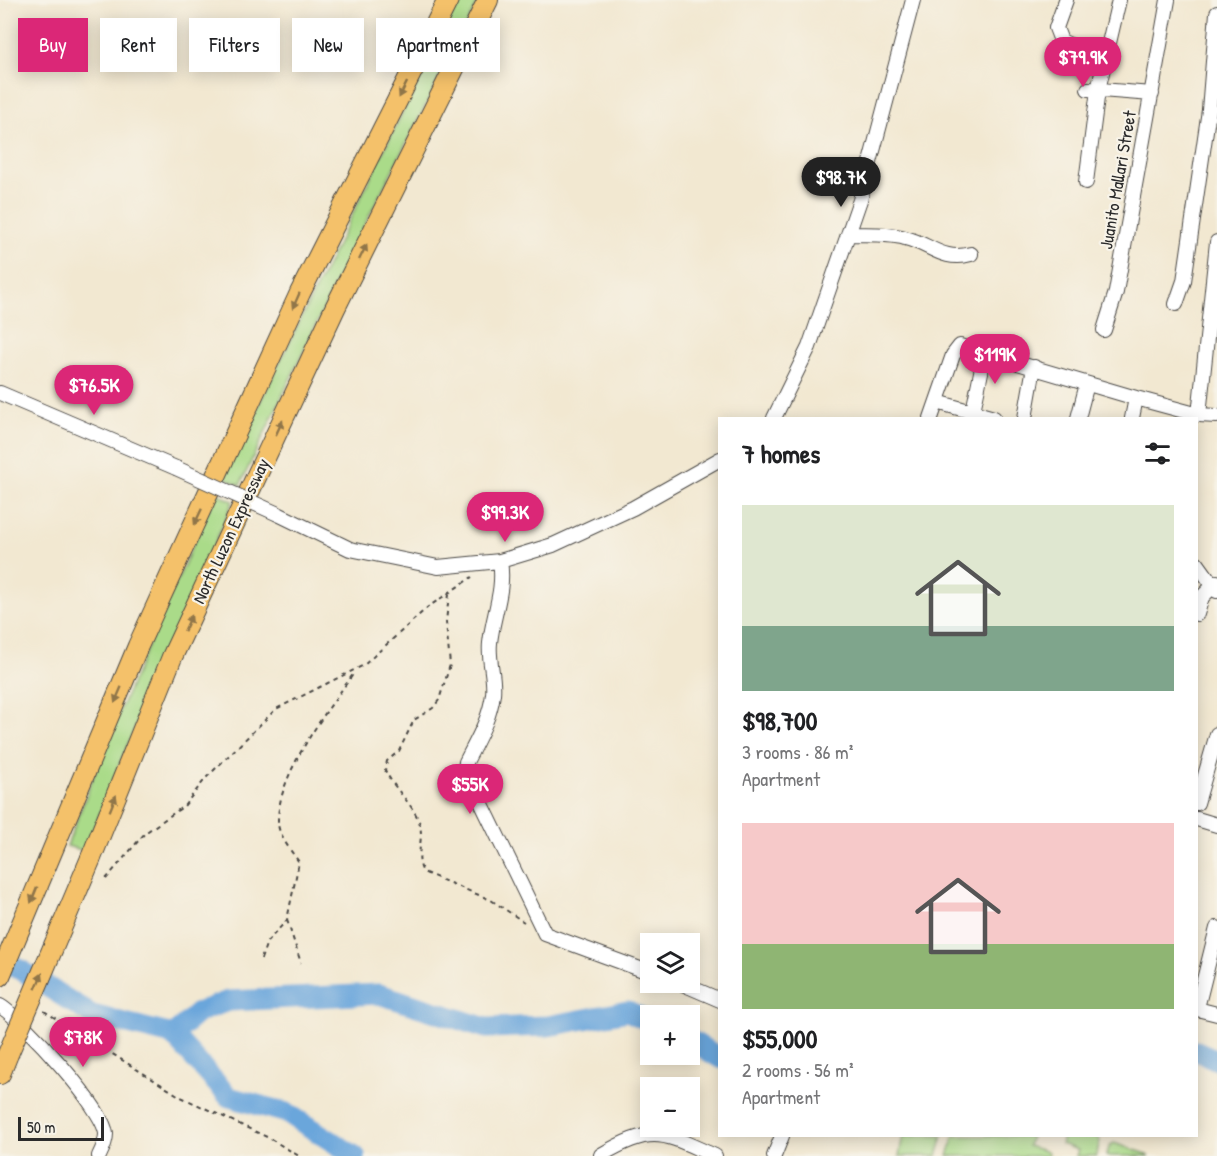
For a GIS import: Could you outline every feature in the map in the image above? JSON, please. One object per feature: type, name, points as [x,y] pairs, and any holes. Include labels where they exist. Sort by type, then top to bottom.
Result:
[{"type":"highway","name":"North Luzon Expressway","points":[[0,976],[138,646],[300,293],[448,0]]},
{"type":"highway","name":"North Luzon Expressway","points":[[0,1074],[172,657],[335,308],[488,0]]},
{"type":"street","points":[[775,417],[810,347],[860,200],[913,0]]},
{"type":"street","points":[[1066,0],[1056,28],[1060,41],[1078,49],[1109,54]]},
{"type":"street","points":[[1086,182],[1093,89],[1109,54],[1119,0]]},
{"type":"street","name":"Juanito Mallari Street","points":[[1104,330],[1116,292],[1168,0]]},
{"type":"street","points":[[1176,304],[1185,280],[1209,110],[1217,13]]},
{"type":"street","points":[[1093,89],[1152,94]]},
{"type":"street","points":[[848,234],[904,237],[945,256],[957,258],[971,254]]},
{"type":"street","points":[[1199,415],[1211,363],[1217,242]]},
{"type":"street","points":[[931,417],[956,349],[960,346],[1136,398],[1182,414],[1217,416]]},
{"type":"street","points":[[973,411],[985,353]]},
{"type":"street","points":[[1025,417],[1034,367]]},
{"type":"street","points":[[1078,417],[1087,384]]},
{"type":"street","points":[[0,393],[176,468],[350,549],[438,567],[500,561],[553,545],[633,508],[718,460]]},
{"type":"street","points":[[1132,417],[1136,398]]},
{"type":"street","points":[[937,402],[990,417]]},
{"type":"street","points":[[500,561],[503,586],[494,615],[489,646],[494,693],[486,725],[466,762],[465,770],[545,934],[640,969]]},
{"type":"street","points":[[1198,564],[1216,586],[1202,597],[1198,611]]},
{"type":"street","points":[[1198,800],[1217,734]]},
{"type":"street","points":[[1198,819],[1217,825]]},
{"type":"street","points":[[1198,1005],[1217,928]]},
{"type":"street","points":[[700,991],[718,999]]},
{"type":"street","points":[[0,1006],[40,1041],[65,1070],[102,1123],[106,1134],[99,1156]]},
{"type":"street","points":[[1198,1009],[1217,1014]]},
{"type":"street","points":[[601,1155],[634,1137],[665,1134],[715,1156]]},
{"type":"street","points":[[774,1156],[782,1137]]},
{"type":"path","points":[[106,879],[145,833],[184,806],[206,778],[276,709],[355,670],[428,607],[470,580],[481,563]]},
{"type":"path","points":[[449,594],[446,622],[450,665],[439,700],[433,708],[414,720],[399,751],[387,761],[385,770],[419,821],[422,833],[419,865],[423,872],[491,900],[545,934]]},
{"type":"path","points":[[301,963],[287,920],[299,862],[277,824],[281,800],[297,760],[355,670]]},
{"type":"path","points":[[261,959],[267,942],[287,920]]},
{"type":"path","points":[[38,1008],[181,1097],[269,1138],[299,1156]]},
{"type":"green space","points":[[458,0],[479,0],[470,18],[449,18]]},
{"type":"green space","points":[[423,72],[442,72],[347,259],[240,485],[223,477]]},
{"type":"green space","points":[[216,493],[233,501],[123,755],[85,851],[67,846],[114,723]]},
{"type":"green space","points":[[903,1137],[943,1137],[937,1156],[899,1156]]},
{"type":"green space","points":[[954,1137],[1031,1137],[1028,1146],[1048,1152],[1047,1156],[948,1156]]},
{"type":"green space","points":[[1063,1137],[1098,1137],[1100,1141],[1096,1156],[1076,1156],[1078,1150],[1061,1144]]},
{"type":"green space","points":[[1114,1143],[1149,1156],[1106,1156],[1110,1145]]},
{"type":"waterway","points":[[0,961],[21,970],[92,1015],[173,1035],[229,1097],[287,1113],[355,1156]]},
{"type":"waterway","points":[[173,1035],[199,1012],[228,1001],[379,994],[486,1028],[548,1026],[628,1011],[640,1017]]},
{"type":"waterway","points":[[700,1046],[718,1057]]},
{"type":"waterway","points":[[1198,1051],[1217,1060]]}]
